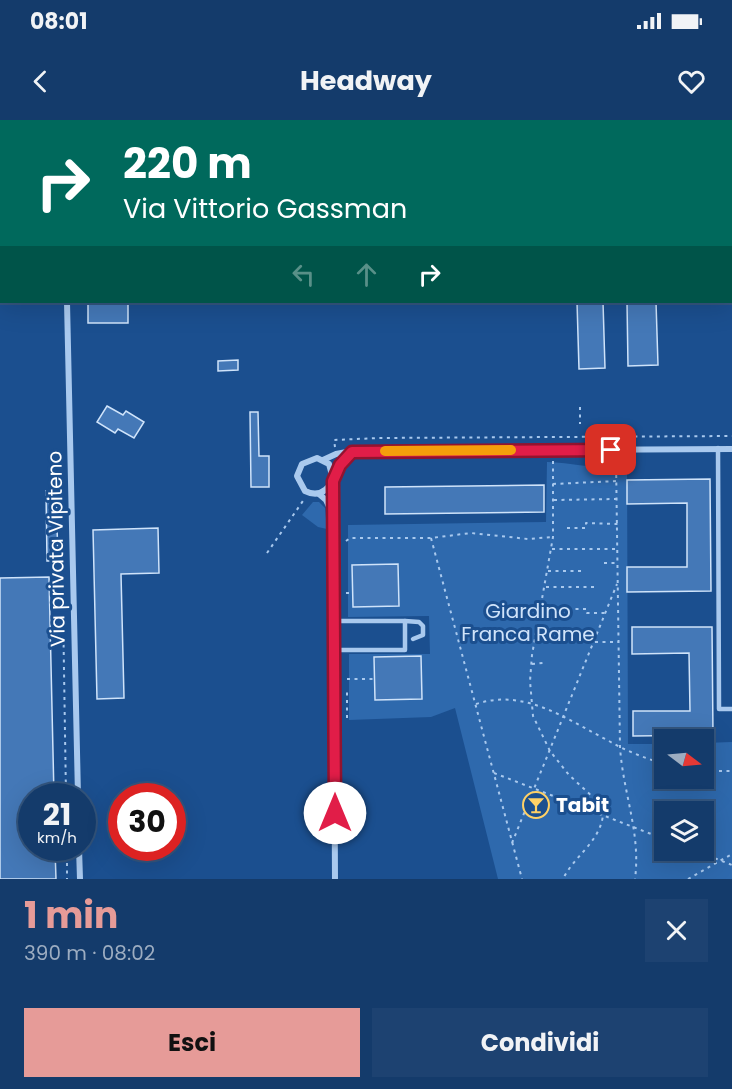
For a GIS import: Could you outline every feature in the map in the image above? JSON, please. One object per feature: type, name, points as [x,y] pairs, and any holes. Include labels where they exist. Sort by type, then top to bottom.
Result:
[{"type":"street","name":"Via privata Vipiteno","points":[[67,303],[78,783]]},
{"type":"street","points":[[352,452],[340,465],[329,489],[320,494],[307,493],[298,483],[300,468],[310,459],[323,460],[336,454],[352,452],[732,449]]},
{"type":"street","points":[[323,460],[331,468],[333,480],[335,879]]},
{"type":"street","points":[[320,494],[329,504],[333,516]]},
{"type":"street","points":[[79,861],[80,879]]},
{"type":"lane","points":[[718,448],[719,709],[732,709]]},
{"type":"lane","points":[[334,621],[419,622],[423,626],[423,635],[413,639]]},
{"type":"lane","points":[[334,650],[405,650],[405,621]]},
{"type":"path","points":[[580,407],[580,424]]},
{"type":"path","points":[[334,440],[732,436]]},
{"type":"path","points":[[602,460],[625,460]]},
{"type":"path","points":[[616,460],[620,747],[624,784],[635,828],[637,856],[635,879]]},
{"type":"path","points":[[553,461],[553,537],[532,663],[531,703],[533,716],[550,751],[569,775],[595,799],[603,815],[594,838],[568,869],[563,879]]},
{"type":"path","points":[[553,484],[617,481]]},
{"type":"path","points":[[267,553],[307,493]]},
{"type":"path","points":[[554,500],[617,500]]},
{"type":"path","points":[[567,528],[586,528],[586,524],[618,524]]},
{"type":"path","points":[[346,541],[350,538],[431,538],[471,533],[528,539],[553,537]]},
{"type":"path","points":[[431,538],[522,879]]},
{"type":"path","points":[[551,549],[618,549]]},
{"type":"path","points":[[604,563],[618,563]]},
{"type":"path","points":[[548,571],[582,571]]},
{"type":"path","points":[[512,843],[618,582]]},
{"type":"path","points":[[546,587],[594,587]]},
{"type":"path","points":[[346,593],[353,593]]},
{"type":"path","points":[[63,607],[66,783]]},
{"type":"path","points":[[568,609],[606,613]]},
{"type":"path","points":[[594,642],[620,642]]},
{"type":"path","points":[[532,663],[543,663]]},
{"type":"path","points":[[347,679],[375,679]]},
{"type":"path","points":[[347,688],[347,718]]},
{"type":"path","points":[[475,705],[503,698],[531,703],[564,717],[620,747],[654,760]]},
{"type":"path","points":[[714,771],[732,771]]},
{"type":"path","points":[[494,773],[654,835]]},
{"type":"path","points":[[688,879],[732,854]]},
{"type":"path","points":[[714,858],[732,865]]},
{"type":"path","points":[[67,861],[68,879]]},
{"type":"green space","name":"Giardino Franca Rame","points":[[627,461],[628,744],[654,744],[654,789],[714,789],[714,743],[732,742],[732,879],[498,879],[455,708],[431,717],[349,720],[349,654],[430,654],[429,616],[348,617],[348,525],[546,522],[547,462],[605,465]]},
{"type":"green space","points":[[313,502],[319,502],[325,508],[327,529],[318,527],[302,515]]},
{"type":"building","points":[[88,303],[128,303],[128,323],[88,323]]},
{"type":"building","points":[[577,303],[603,303],[605,368],[579,369]]},
{"type":"building","points":[[627,303],[656,303],[658,365],[628,366]]},
{"type":"building","points":[[238,360],[238,370],[218,371],[218,361]]},
{"type":"building","points":[[107,406],[123,415],[126,411],[144,422],[134,438],[118,429],[115,433],[97,422]]},
{"type":"building","points":[[250,412],[258,412],[259,456],[269,456],[269,487],[251,487]]},
{"type":"building","points":[[710,479],[711,591],[627,592],[627,567],[687,567],[687,503],[627,504],[627,480]]},
{"type":"building","points":[[544,485],[544,512],[385,514],[385,487]]},
{"type":"building","points":[[56,490],[58,561],[47,561],[46,491]]},
{"type":"building","points":[[158,528],[159,573],[121,574],[124,698],[97,699],[93,530]]},
{"type":"building","points":[[398,564],[399,606],[353,607],[352,565]]},
{"type":"building","points":[[49,577],[54,783],[18,783],[18,861],[55,861],[56,879],[0,879],[0,578]]},
{"type":"building","points":[[632,627],[712,627],[713,729],[654,729],[654,736],[633,736],[633,711],[690,711],[689,653],[632,654]]},
{"type":"building","points":[[421,656],[422,699],[375,700],[374,657]]},
{"type":"slow traffic","points":[[385,451],[511,450]]},
{"type":"place","name":"Tabit","points":[[536,805]]},
{"type":"route","points":[[335,813],[333,481],[342,462],[352,452],[611,450]]}]
